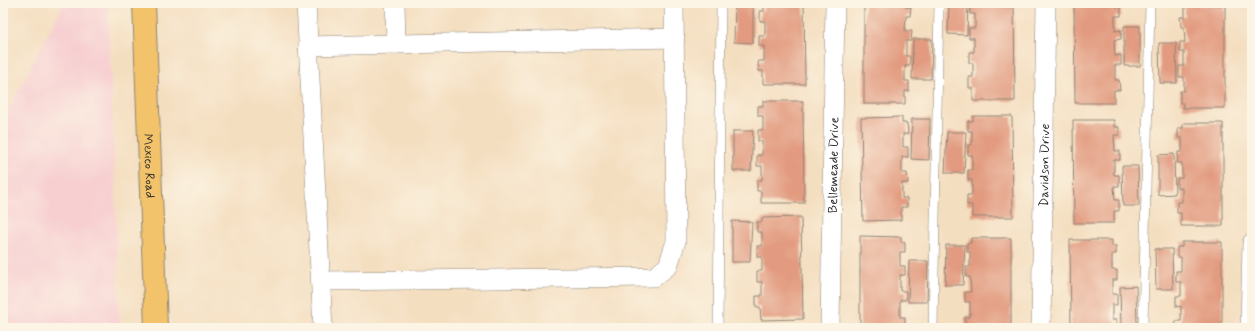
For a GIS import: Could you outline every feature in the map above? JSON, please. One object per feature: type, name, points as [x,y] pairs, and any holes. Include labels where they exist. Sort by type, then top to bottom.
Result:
[{"type":"main road","name":"Mexico Road","points":[[144,3],[156,328]]},
{"type":"street","points":[[306,3],[324,328]]},
{"type":"street","points":[[395,3],[396,44]]},
{"type":"street","points":[[321,281],[654,278],[668,266],[676,240],[674,3]]},
{"type":"street","name":"Bellemeade Drive","points":[[830,328],[836,3]]},
{"type":"street","name":"Davidson Drive","points":[[1041,328],[1046,3]]},
{"type":"street","points":[[308,46],[674,38]]},
{"type":"street","points":[[1250,328],[1252,243]]},
{"type":"lane","points":[[718,328],[721,3]]},
{"type":"lane","points":[[933,328],[939,3]]},
{"type":"lane","points":[[1144,328],[1150,3]]},
{"type":"shaded area","points":[[64,3],[108,3],[120,328],[3,328],[3,120]]},
{"type":"building","points":[[735,3],[753,3],[753,43],[734,42]]},
{"type":"building","points":[[764,3],[804,3],[805,84],[763,84],[763,71],[759,71],[758,61],[764,61],[764,46],[759,46],[759,36],[765,36],[765,21],[760,21],[760,11],[764,11]]},
{"type":"building","points":[[864,3],[905,3],[905,7],[911,7],[910,16],[906,16],[905,31],[912,31],[911,41],[906,41],[906,56],[910,56],[910,66],[905,66],[905,81],[909,81],[909,91],[905,91],[905,104],[864,104]]},
{"type":"building","points":[[949,3],[968,3],[967,35],[948,34]]},
{"type":"building","points":[[1014,3],[1015,101],[973,101],[973,88],[969,88],[969,77],[973,77],[973,63],[969,63],[969,52],[974,52],[974,38],[969,38],[969,28],[975,28],[975,14],[970,14],[970,4]]},
{"type":"building","points":[[1074,3],[1116,3],[1116,7],[1121,7],[1121,16],[1115,16],[1115,31],[1121,30],[1121,39],[1114,40],[1115,56],[1121,55],[1121,65],[1115,65],[1115,80],[1119,80],[1120,90],[1114,90],[1114,103],[1075,103]]},
{"type":"building","points":[[1185,5],[1225,5],[1225,108],[1183,108],[1183,103],[1180,103],[1180,91],[1184,91],[1184,77],[1179,77],[1179,66],[1184,66],[1184,52],[1180,52],[1180,42],[1185,42],[1184,27],[1181,27],[1180,17],[1185,17]]},
{"type":"building","points":[[1124,26],[1140,26],[1140,66],[1124,66]]},
{"type":"building","points":[[913,39],[932,39],[931,79],[912,79]]},
{"type":"building","points":[[1159,43],[1176,43],[1177,83],[1160,83]]},
{"type":"building","points":[[763,101],[803,101],[804,203],[761,203],[761,191],[757,191],[757,180],[762,180],[762,166],[757,166],[757,155],[762,155],[762,141],[758,141],[758,130],[763,130],[763,116],[758,116],[758,106],[763,106]]},
{"type":"building","points":[[973,116],[1012,116],[1013,217],[972,217],[972,205],[967,205],[967,195],[972,195],[972,180],[968,180],[968,170],[972,170],[972,155],[968,155],[968,145],[972,145],[972,131],[968,131],[968,121],[973,121]]},
{"type":"building","points":[[902,117],[902,123],[907,123],[908,134],[903,134],[903,147],[908,147],[908,157],[902,157],[902,173],[907,173],[908,183],[902,183],[902,198],[907,198],[907,207],[901,207],[901,220],[863,221],[861,118]]},
{"type":"building","points":[[912,119],[930,119],[929,160],[911,159]]},
{"type":"building","points":[[1073,120],[1114,120],[1114,127],[1119,127],[1119,135],[1114,135],[1115,151],[1120,151],[1120,160],[1114,160],[1114,175],[1119,175],[1119,186],[1114,186],[1115,200],[1119,200],[1119,211],[1114,211],[1114,223],[1074,223]]},
{"type":"building","points":[[1183,123],[1223,123],[1223,226],[1181,226],[1181,213],[1177,213],[1177,202],[1182,202],[1182,188],[1177,188],[1177,178],[1182,178],[1182,163],[1177,163],[1178,152],[1182,152],[1182,138],[1178,138],[1178,128],[1183,128]]},
{"type":"building","points":[[733,131],[753,131],[751,171],[733,171]]},
{"type":"building","points":[[947,132],[966,132],[964,173],[945,173]]},
{"type":"building","points":[[1174,154],[1175,194],[1158,195],[1158,155]]},
{"type":"building","points":[[1122,166],[1138,166],[1139,206],[1123,206]]},
{"type":"building","points":[[801,217],[803,319],[761,320],[760,307],[756,307],[756,296],[762,296],[762,282],[757,282],[757,271],[762,271],[762,257],[757,257],[757,246],[762,246],[762,232],[757,232],[757,222],[762,222],[762,218]]},
{"type":"building","points":[[732,221],[752,222],[750,262],[732,262]]},
{"type":"building","points":[[860,236],[901,237],[901,242],[905,242],[905,252],[900,252],[900,266],[905,266],[905,275],[900,275],[900,291],[906,291],[906,300],[900,300],[900,317],[905,317],[905,326],[900,326],[900,328],[860,328]]},
{"type":"building","points":[[971,238],[1011,238],[1011,328],[965,327],[965,317],[970,317],[970,302],[965,302],[965,292],[971,292],[970,277],[966,277],[966,267],[970,267],[970,252],[967,252],[967,243],[971,243]]},
{"type":"building","points":[[1070,240],[1112,240],[1112,246],[1116,246],[1116,254],[1112,254],[1112,270],[1117,270],[1117,280],[1112,280],[1112,294],[1117,294],[1117,305],[1112,305],[1112,320],[1116,320],[1116,328],[1071,328]]},
{"type":"building","points":[[1182,242],[1222,242],[1222,328],[1175,328],[1176,321],[1181,321],[1181,306],[1176,307],[1176,296],[1181,296],[1181,282],[1176,282],[1176,271],[1181,271],[1181,257],[1177,257],[1177,247],[1182,247]]},
{"type":"building","points":[[946,245],[965,245],[963,285],[945,285]]},
{"type":"building","points":[[1155,249],[1172,249],[1173,289],[1156,289]]},
{"type":"building","points":[[909,261],[928,261],[927,302],[908,302]]},
{"type":"building","points":[[1136,286],[1137,326],[1121,327],[1120,287]]}]
